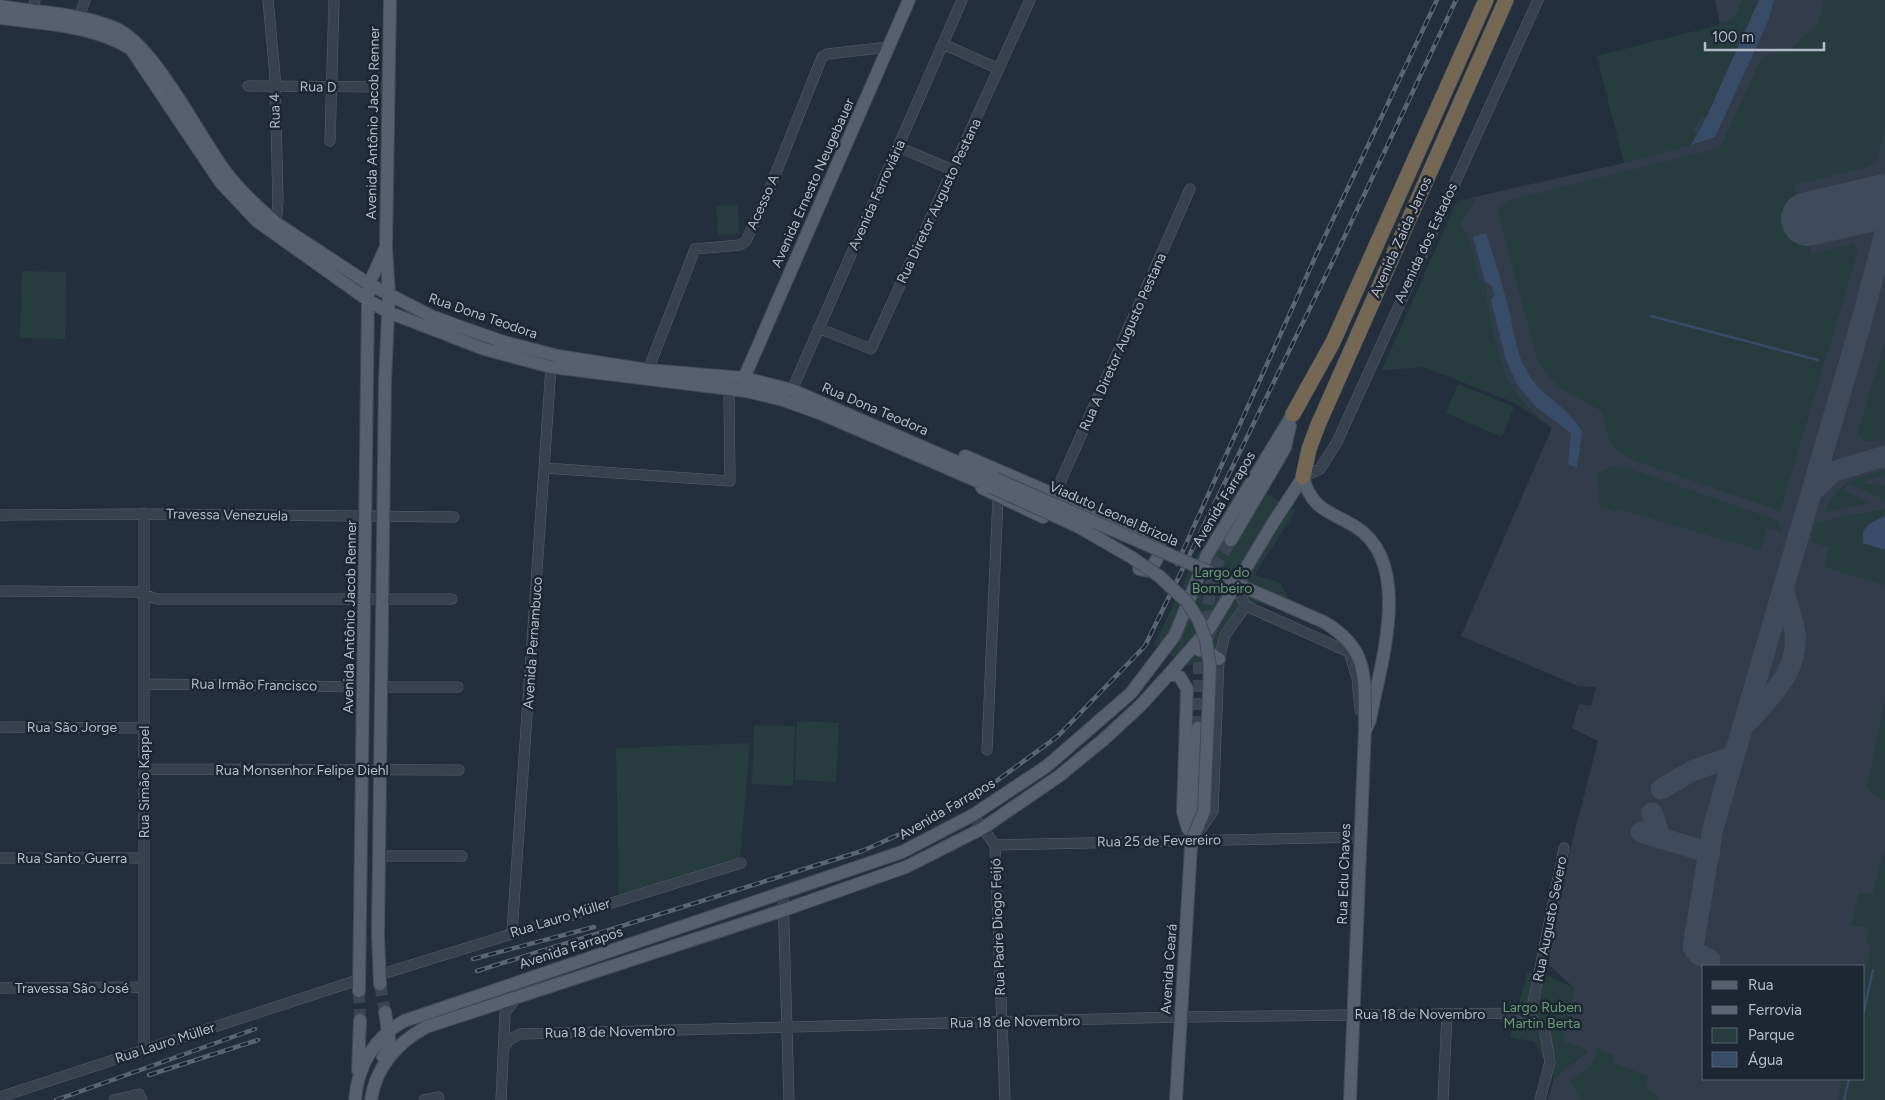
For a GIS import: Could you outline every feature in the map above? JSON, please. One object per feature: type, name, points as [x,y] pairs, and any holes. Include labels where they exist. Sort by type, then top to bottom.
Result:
[{"type":"highway","name":"Avenida Zaida Jarros","points":[[1293,414],[1333,342],[1486,0]]},
{"type":"highway","name":"Avenida Zaida Jarros","points":[[1304,477],[1308,449],[1318,425],[1506,0]]},
{"type":"main road","name":"Avenida Antônio Jacob Renner","points":[[379,979],[381,636],[386,337],[389,295],[386,247],[390,0]]},
{"type":"main road","name":"Avenida Ernesto Neugebauer","points":[[745,384],[909,0]]},
{"type":"main road","name":"Rua Dona Teodora","points":[[0,6],[33,6],[79,18],[115,28],[138,44],[226,172],[276,223],[369,284],[431,316],[456,332],[551,367],[729,390],[745,384],[792,390],[935,452],[995,488]]},
{"type":"main road","name":"Rua Dona Teodora","points":[[0,18],[77,28],[112,39],[131,50],[221,183],[257,221],[368,300],[388,312],[410,321],[558,356],[648,370],[716,375],[745,384],[822,414],[995,488]]},
{"type":"main road","name":"Avenida Antônio Jacob Renner","points":[[359,985],[363,799],[368,300],[369,284],[386,247]]},
{"type":"main road","points":[[386,337],[393,329],[410,321]]},
{"type":"main road","points":[[367,380],[385,380]]},
{"type":"main road","name":"Avenida Farrapos","points":[[1231,540],[1285,448],[1293,414]]},
{"type":"main road","name":"Avenida Farrapos","points":[[354,1100],[358,1075],[371,1051],[388,1030],[419,1014],[783,894],[902,852],[973,815],[1046,766],[1131,693],[1175,635],[1207,555],[1293,414]]},
{"type":"main road","points":[[367,431],[385,431]]},
{"type":"main road","points":[[935,452],[966,456],[1155,538],[1159,541],[1160,549],[1154,565],[1148,571],[1143,571],[995,488]]},
{"type":"main road","points":[[380,1069],[404,1042],[426,1027],[784,910],[906,867],[983,828],[1059,776],[1141,705],[1211,626],[1304,477]]},
{"type":"main road","points":[[1304,477],[1306,487],[1317,505],[1324,511],[1356,527],[1366,535],[1383,558],[1387,567],[1390,590],[1389,612],[1370,720],[1365,730]]},
{"type":"main road","name":"Viaduto Leonel Brizola","points":[[995,488],[1324,622],[1341,632],[1353,645],[1361,661],[1364,676],[1365,730]]},
{"type":"main road","name":"Viaduto Leonel Brizola","points":[[995,488],[1077,526],[1131,557],[1159,576],[1187,602],[1199,621],[1206,641],[1210,667],[1204,811],[1192,840]]},
{"type":"main road","points":[[364,636],[381,636]]},
{"type":"main road","points":[[1192,649],[1207,651],[1219,659]]},
{"type":"main road","name":"Avenida Ceará","points":[[1170,673],[1180,677],[1187,689],[1183,812],[1192,840]]},
{"type":"main road","name":"Avenida Ceará","points":[[1176,1100],[1198,728]]},
{"type":"main road","name":"Rua Edu Chaves","points":[[1350,1100],[1365,730]]},
{"type":"main road","points":[[363,799],[371,804],[380,800]]},
{"type":"main road","points":[[362,833],[371,828],[380,834]]},
{"type":"main road","points":[[359,934],[378,935]]},
{"type":"main road","points":[[371,1100],[382,1059],[390,1045],[385,1012],[402,1016],[419,1014]]},
{"type":"main road","points":[[358,1075],[360,1020]]},
{"type":"street","points":[[79,18],[85,0]]},
{"type":"street","name":"Rua 4","points":[[268,0],[275,86],[278,202],[276,223]]},
{"type":"street","points":[[330,141],[330,87],[334,0]]},
{"type":"street","name":"Avenida Ferroviária","points":[[792,390],[962,0]]},
{"type":"street","name":"Rua Diretor Augusto Pestana","points":[[818,328],[871,349],[1030,0]]},
{"type":"street","name":"Avenida dos Estados","points":[[1304,477],[1320,468],[1337,442],[1538,0]]},
{"type":"street","points":[[943,44],[1000,68]]},
{"type":"street","name":"Acesso A","points":[[648,370],[695,249],[740,245],[746,242],[766,198],[822,57],[827,54],[889,47]]},
{"type":"street","name":"Rua D","points":[[248,86],[389,87]]},
{"type":"street","points":[[898,147],[953,170]]},
{"type":"street","name":"Rua A Diretor Augusto Pestana","points":[[1055,494],[1190,189]]},
{"type":"street","name":"Avenida Pernambuco","points":[[512,932],[546,468],[551,367],[558,356]]},
{"type":"street","points":[[546,468],[730,481],[729,390],[723,380],[716,375]]},
{"type":"street","points":[[987,750],[995,488]]},
{"type":"street","name":"Travessa Venezuela","points":[[0,515],[144,514],[454,517]]},
{"type":"street","name":"Rua Simão Kappel","points":[[144,514],[144,1050]]},
{"type":"street","points":[[1192,840],[1213,811],[1219,659],[1225,635],[1246,606],[1241,596],[1243,572]]},
{"type":"street","points":[[0,591],[136,592],[157,599],[452,600]]},
{"type":"street","name":"Rua Edu Chaves","points":[[1246,606],[1349,652],[1357,677],[1361,720],[1365,730]]},
{"type":"street","name":"Rua Irmão Francisco","points":[[144,684],[363,687]]},
{"type":"street","points":[[381,687],[458,687]]},
{"type":"street","name":"Rua São Jorge","points":[[0,727],[144,728]]},
{"type":"street","name":"Rua Monsenhor Felipe Diehl","points":[[144,769],[459,770]]},
{"type":"street","points":[[973,815],[995,845]]},
{"type":"street","name":"Rua 25 de Fevereiro","points":[[995,845],[1360,837]]},
{"type":"street","name":"Rua Padre Diogo Feijó","points":[[995,845],[1005,1100]]},
{"type":"street","name":"Rua Augusto Severo","points":[[1531,1013],[1564,848]]},
{"type":"street","points":[[380,856],[462,856]]},
{"type":"street","name":"Rua Santo Guerra","points":[[0,858],[144,858]]},
{"type":"street","name":"Rua Lauro Müller","points":[[379,979],[512,932],[741,863]]},
{"type":"street","points":[[783,894],[789,1028],[789,1100]]},
{"type":"street","name":"Rua Lauro Müller","points":[[0,1097],[144,1050],[359,985]]},
{"type":"street","name":"Travessa São José","points":[[0,988],[144,987]]},
{"type":"street","points":[[501,1100],[505,1013],[518,996]]},
{"type":"street","points":[[1531,1013],[1533,1024],[1544,1027],[1550,1062],[1540,1100]]},
{"type":"street","name":"Rua 18 de Novembro","points":[[504,1047],[509,1040],[520,1034],[1180,1017],[1531,1013]]},
{"type":"street","points":[[1443,1100],[1446,1014]]},
{"type":"street","points":[[114,1100],[138,1096]]},
{"type":"street","points":[[424,1100],[439,1097]]},
{"type":"shaded area","points":[[1715,0],[1885,0],[1885,1100],[1548,1100],[1554,1078],[1588,1051],[1562,1041],[1574,988],[1547,963],[1567,862],[1598,741],[1572,728],[1579,704],[1591,706],[1596,687],[1578,686],[1461,636],[1552,428],[1513,402],[1425,367],[1382,370],[1457,201],[1624,163],[1597,56],[1720,25]]},
{"type":"green space","points":[[1743,0],[1759,0],[1706,118],[1702,115],[1693,130],[1698,134],[1691,145],[1624,163],[1597,56],[1720,25],[1719,23],[1733,19]]},
{"type":"green space","points":[[1824,0],[1885,0],[1885,126],[1877,161],[1867,167],[1794,185],[1812,255],[1853,244],[1858,251],[1780,511],[1628,458],[1616,449],[1608,437],[1602,411],[1558,387],[1538,362],[1498,213],[1500,206],[1508,201],[1720,148],[1762,57],[1790,50],[1819,23]]},
{"type":"green space","points":[[1475,199],[1460,226],[1467,233],[1479,279],[1487,290],[1487,302],[1494,336],[1508,382],[1528,408],[1552,428],[1513,402],[1425,367],[1382,370],[1457,201]]},
{"type":"green space","points":[[738,205],[739,234],[718,235],[716,206]]},
{"type":"green space","points":[[22,271],[66,272],[65,339],[20,338]]},
{"type":"green space","points":[[1885,344],[1885,440],[1866,441],[1857,434]]},
{"type":"green space","points":[[1458,384],[1514,407],[1502,437],[1446,413]]},
{"type":"green space","points":[[1612,467],[1626,468],[1777,520],[1783,532],[1767,528],[1760,550],[1618,509],[1617,512],[1600,507],[1597,476],[1599,472]]},
{"type":"green space","points":[[1885,471],[1885,475],[1868,479],[1863,483],[1885,486],[1885,500],[1849,483],[1843,490],[1868,503],[1825,512],[1836,493],[1849,482]]},
{"type":"green space","name":"Largo do Bombeiro","points":[[1243,479],[1296,511],[1254,575],[1281,583],[1288,600],[1243,605],[1224,631],[1216,662],[1187,665],[1154,645],[1197,555]]},
{"type":"green space","points":[[1885,509],[1885,585],[1824,567],[1830,547],[1811,542],[1817,522]]},
{"type":"green space","points":[[1885,700],[1885,800],[1880,799],[1867,787]]},
{"type":"green space","points":[[797,721],[839,723],[836,782],[795,780]]},
{"type":"green space","points":[[754,725],[795,726],[793,786],[752,784]]},
{"type":"green space","points":[[750,743],[740,857],[619,895],[616,748]]},
{"type":"green space","points":[[1883,852],[1885,853],[1885,1100],[1838,1100],[1842,1080],[1865,1080],[1865,978],[1871,944],[1866,942],[1869,928],[1851,925],[1859,893],[1873,895]]},
{"type":"green space","name":"Largo Ruben Martin Berta","points":[[1541,972],[1574,988],[1563,1041],[1588,1050],[1554,1078],[1534,1042],[1510,1037],[1527,973]]},
{"type":"green space","points":[[1595,1047],[1614,1056],[1613,1063],[1648,1076],[1645,1086],[1661,1100],[1581,1100],[1570,1081],[1593,1063],[1596,1058]]},
{"type":"water","points":[[1759,0],[1774,0],[1769,19],[1715,137],[1691,145],[1706,118]]},
{"type":"water","points":[[1486,233],[1503,288],[1522,363],[1532,379],[1570,415],[1582,432],[1577,468],[1568,464],[1571,433],[1536,407],[1518,386],[1506,360],[1491,301],[1494,295],[1492,286],[1485,282],[1473,237]]},
{"type":"water","points":[[1885,516],[1885,550],[1863,543],[1863,531],[1869,524]]},
{"type":"waterway","points":[[1651,316],[1818,360]]},
{"type":"waterway","points":[[1865,1006],[1873,970]]},
{"type":"waterway","points":[[1844,1100],[1849,1080]]},
{"type":"taxiway","points":[[1710,960],[1698,954],[1693,947],[1713,828],[1861,323],[1885,233]]},
{"type":"taxiway","points":[[1814,490],[1832,472],[1885,456]]},
{"type":"taxiway","points":[[1747,723],[1781,682],[1792,660],[1795,647],[1795,633],[1784,591]]},
{"type":"taxiway","points":[[1661,789],[1692,771],[1731,757],[1736,751]]},
{"type":"taxiway","points":[[1652,813],[1661,839]]},
{"type":"taxiway","points":[[1641,832],[1710,853]]},
{"type":"runway","points":[[1808,219],[1885,201]]},
{"type":"tunnel","points":[[1198,728],[1199,660],[1211,630],[1208,607],[1211,585],[1216,566],[1231,540]]},
{"type":"tunnel","points":[[380,984],[385,1012]]},
{"type":"tunnel","points":[[359,991],[360,1020]]},
{"type":"railway","points":[[1177,564],[1317,253],[1437,0]]},
{"type":"railway","points":[[477,971],[862,851],[923,824],[987,788],[1058,736],[1145,646],[1332,263],[1456,0]]},
{"type":"railway","points":[[473,959],[594,927]]},
{"type":"railway","points":[[56,1100],[255,1029]]},
{"type":"railway","points":[[149,1075],[258,1040]]}]
